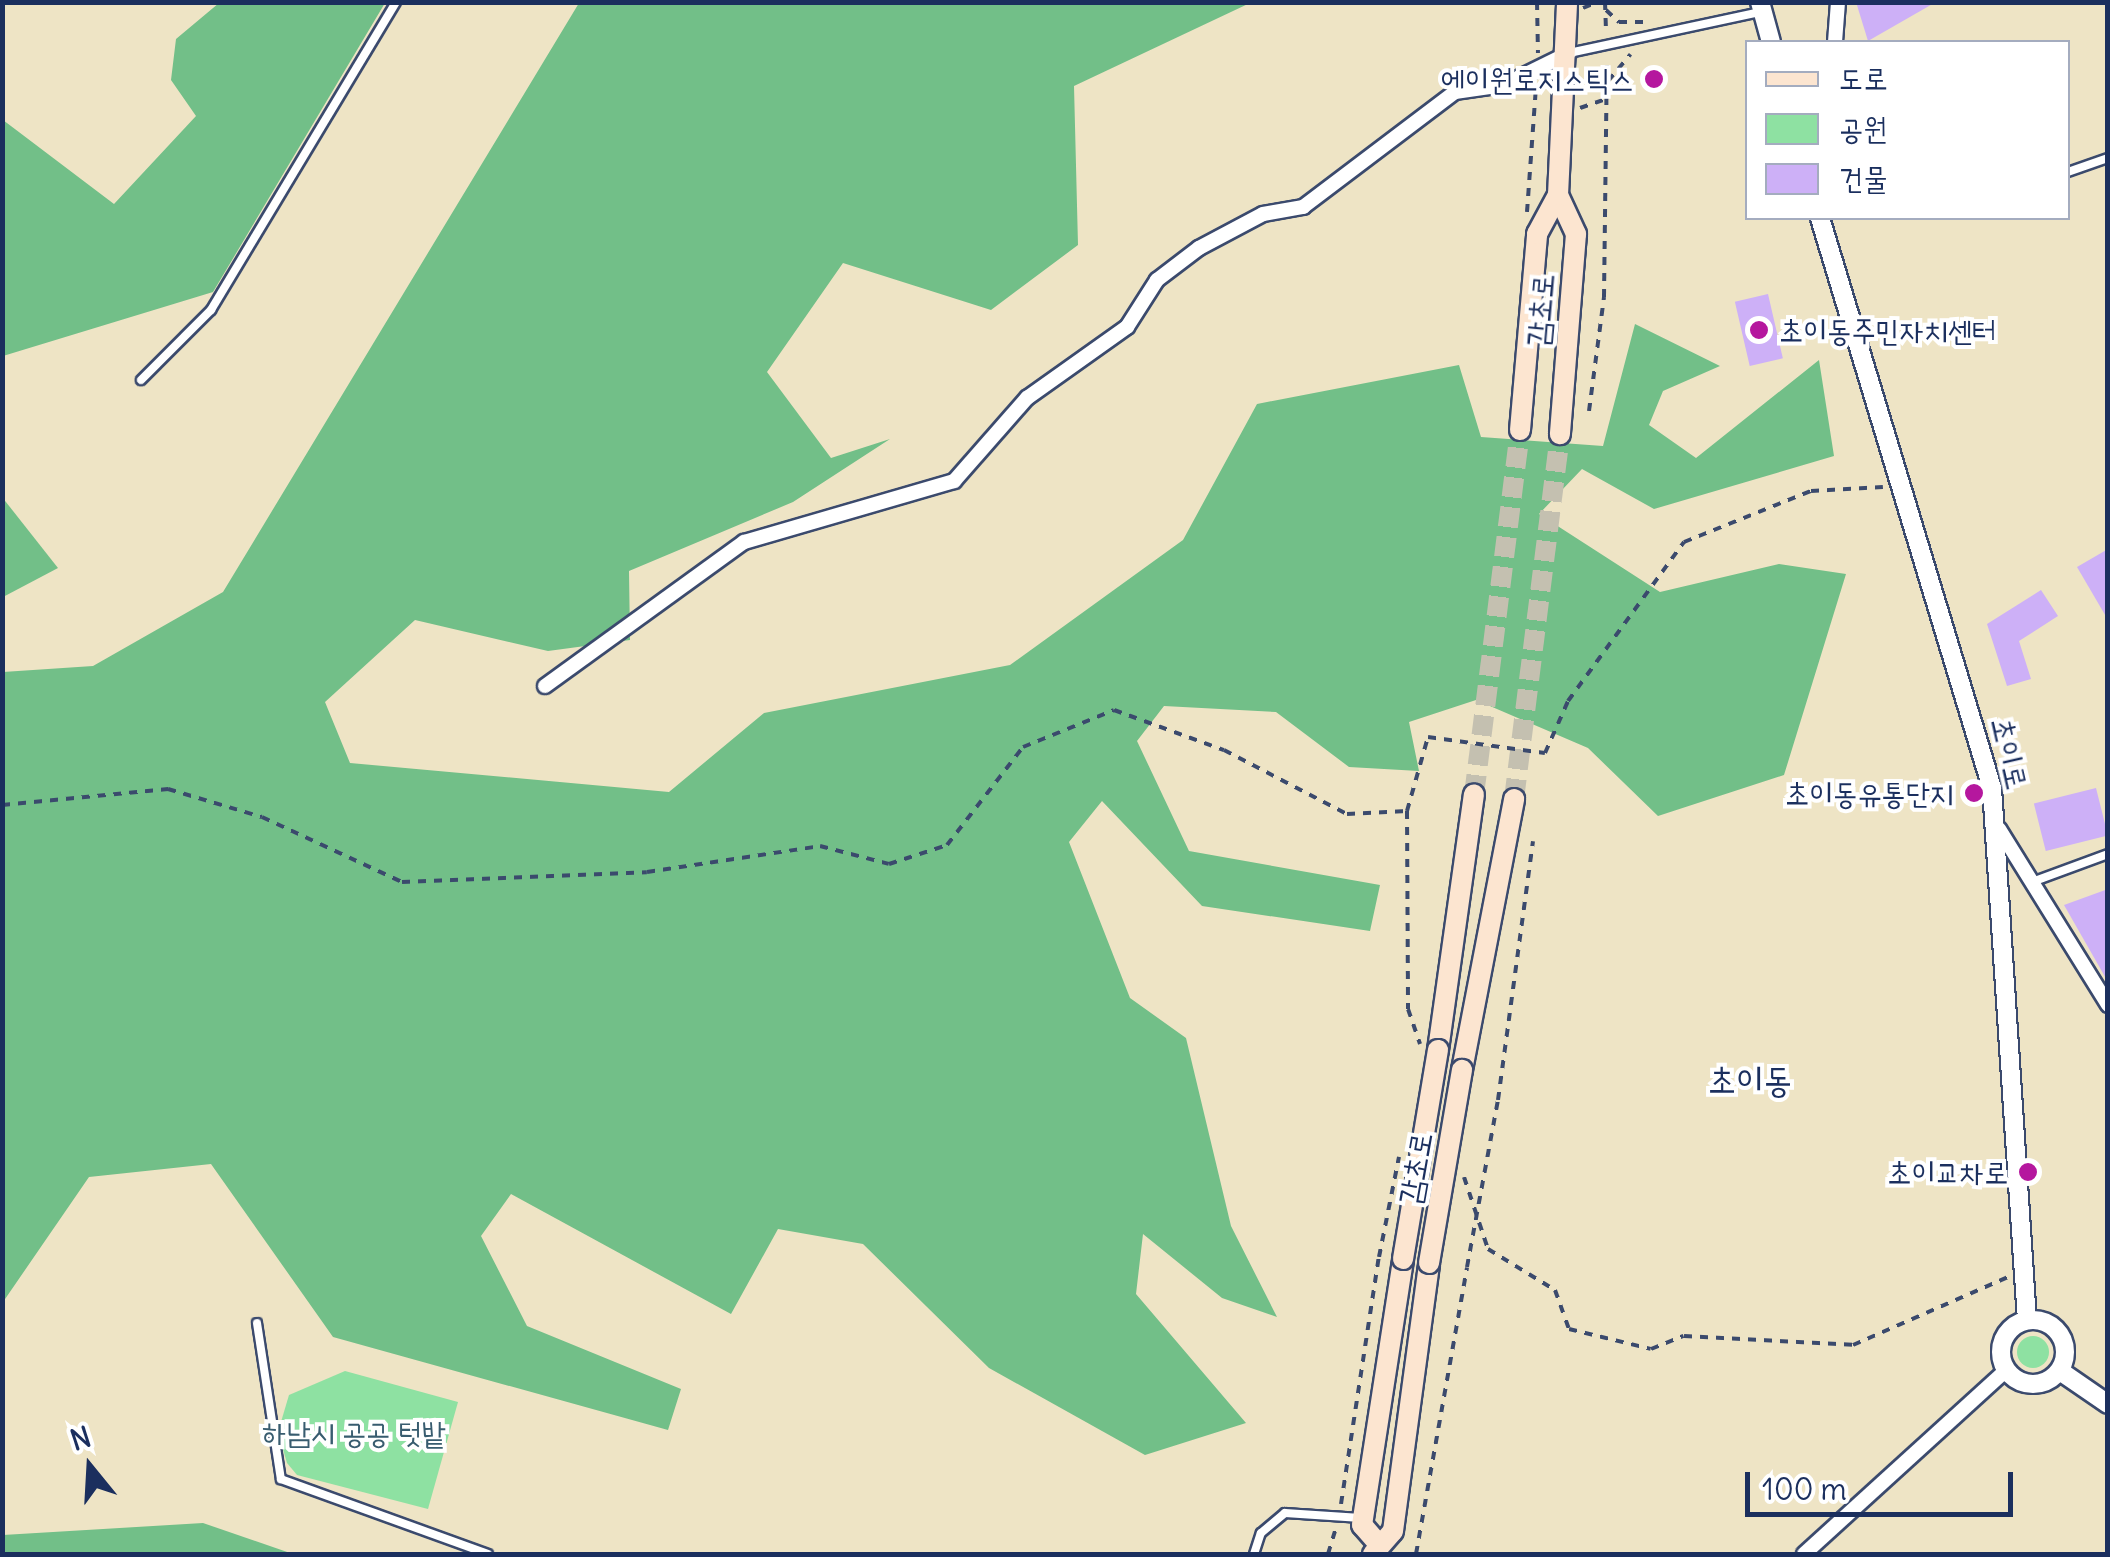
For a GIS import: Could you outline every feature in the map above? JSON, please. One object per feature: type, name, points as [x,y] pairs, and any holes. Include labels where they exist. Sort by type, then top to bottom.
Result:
[{"type":"main road","name":"감초로","points":[[1520,430],[1538,234],[1558,196],[1569,52],[1567,2]]},
{"type":"main road","name":"감초로","points":[[1558,196],[1576,234],[1560,434]]},
{"type":"main road","name":"감초로","points":[[1474,795],[1363,1518],[1375,1548],[1392,1531],[1429,1263],[1514,799]]},
{"type":"street","points":[[1835,40],[1838,2]]},
{"type":"street","points":[[1761,7],[1769,40]]},
{"type":"street","points":[[545,686],[744,542],[954,481],[1027,398],[1127,327],[1158,280],[1200,248],[1263,214],[1302,207],[1455,92],[1537,73],[1569,52]]},
{"type":"street","name":"초이로","points":[[1825,220],[1983,747],[1998,829],[2008,1129],[2030,1270],[2027,1320]]},
{"type":"street","points":[[1998,829],[2108,1005]]},
{"type":"street","points":[[2027,1320],[2060,1335],[2060,1370],[2026,1384],[2006,1370],[2002,1346],[2027,1320]]},
{"type":"street","points":[[1804,1554],[2006,1370]]},
{"type":"street","points":[[2060,1370],[2108,1404]]},
{"type":"lane","points":[[141,380],[211,310],[396,2]]},
{"type":"lane","points":[[1569,52],[1761,7]]},
{"type":"lane","points":[[2070,171],[2108,158]]},
{"type":"lane","points":[[2031,882],[2108,854]]},
{"type":"lane","points":[[257,1323],[281,1478],[488,1554]]},
{"type":"lane","points":[[1254,1554],[1261,1533],[1286,1513],[1363,1518]]},
{"type":"path","points":[[1526,224],[1537,73],[1537,2]]},
{"type":"path","points":[[1589,411],[1604,296],[1606,2]]},
{"type":"path","points":[[1606,10],[1618,22],[1662,19]]},
{"type":"path","points":[[1608,81],[1635,51]]},
{"type":"path","points":[[1432,1057],[1408,1009],[1407,811],[1428,737],[1544,753],[1568,700],[1684,542],[1811,490],[1900,478]]},
{"type":"path","points":[[2,805],[168,789],[262,817],[402,882],[647,872],[820,846],[889,864],[947,844],[1024,747],[1114,710],[1224,750],[1347,814],[1407,811]]},
{"type":"path","points":[[1416,1554],[1498,1100],[1533,841]]},
{"type":"path","points":[[1458,1156],[1488,1249],[1555,1290],[1569,1329],[1651,1349],[1684,1336],[1853,1346],[2030,1270]]},
{"type":"path","points":[[1328,1554],[1339,1516],[1379,1256]]},
{"type":"green space","points":[[219,3],[385,3],[213,292],[3,356],[3,120],[114,204],[196,116],[171,80],[176,39]]},
{"type":"green space","points":[[579,3],[1250,3],[1074,86],[1078,245],[991,310],[843,263],[767,372],[831,458],[890,439],[793,502],[629,571],[630,640],[548,651],[415,620],[325,702],[350,763],[669,792],[764,713],[1010,665],[1183,540],[1257,404],[1459,365],[1481,437],[1603,446],[1635,324],[1720,366],[1663,391],[1649,425],[1696,458],[1819,360],[1834,456],[1654,509],[1582,469],[1539,514],[1660,592],[1779,564],[1846,574],[1784,775],[1658,816],[1588,748],[1476,700],[1409,722],[1419,771],[1349,767],[1276,712],[1164,706],[1137,741],[1189,851],[1380,885],[1370,931],[1202,906],[1102,801],[1069,842],[1130,998],[1186,1038],[1231,1226],[1277,1317],[1222,1298],[1143,1234],[1136,1294],[1246,1423],[1145,1455],[989,1368],[863,1244],[778,1229],[731,1314],[511,1194],[481,1236],[527,1326],[681,1389],[668,1430],[333,1337],[211,1164],[89,1177],[3,1302],[3,672],[93,666],[223,592]]},
{"type":"green space","points":[[2,497],[58,568],[3,597],[2,597]]},
{"type":"green space","points":[[2033,1336],[2044,1341],[2049,1352],[2044,1363],[2033,1368],[2022,1363],[2017,1352],[2022,1341]]},
{"type":"green space","name":"하남시 공공 텃밭","points":[[345,1371],[458,1402],[428,1509],[297,1475],[287,1463],[278,1432],[289,1395]]},
{"type":"green space","points":[[203,1523],[293,1554],[3,1554],[3,1535]]},
{"type":"building","points":[[1856,2],[1936,2],[1870,40]]},
{"type":"building","name":"초이동주민자치센터","points":[[1768,294],[1783,358],[1750,366],[1735,302]]},
{"type":"building","points":[[2108,549],[2108,620],[2077,567]]},
{"type":"building","points":[[2041,590],[2058,616],[2019,641],[2031,679],[2007,686],[1987,624]]},
{"type":"building","points":[[2096,788],[2108,836],[2046,851],[2034,803]]},
{"type":"building","points":[[2108,889],[2108,982],[2064,905]]},
{"type":"tunnel","points":[[1474,795],[1520,430]]},
{"type":"tunnel","points":[[1514,799],[1560,434]]},
{"type":"place","name":"에이원로지스틱스","points":[[1654,79]]},
{"type":"place","name":"초이동주민자치센터","points":[[1759,330]]},
{"type":"place","name":"초이동유통단지","points":[[1974,793]]},
{"type":"place","name":"초이교차로","points":[[2028,1172]]},
{"type":"district","name":"초이동","points":[[1750,1079]]}]
